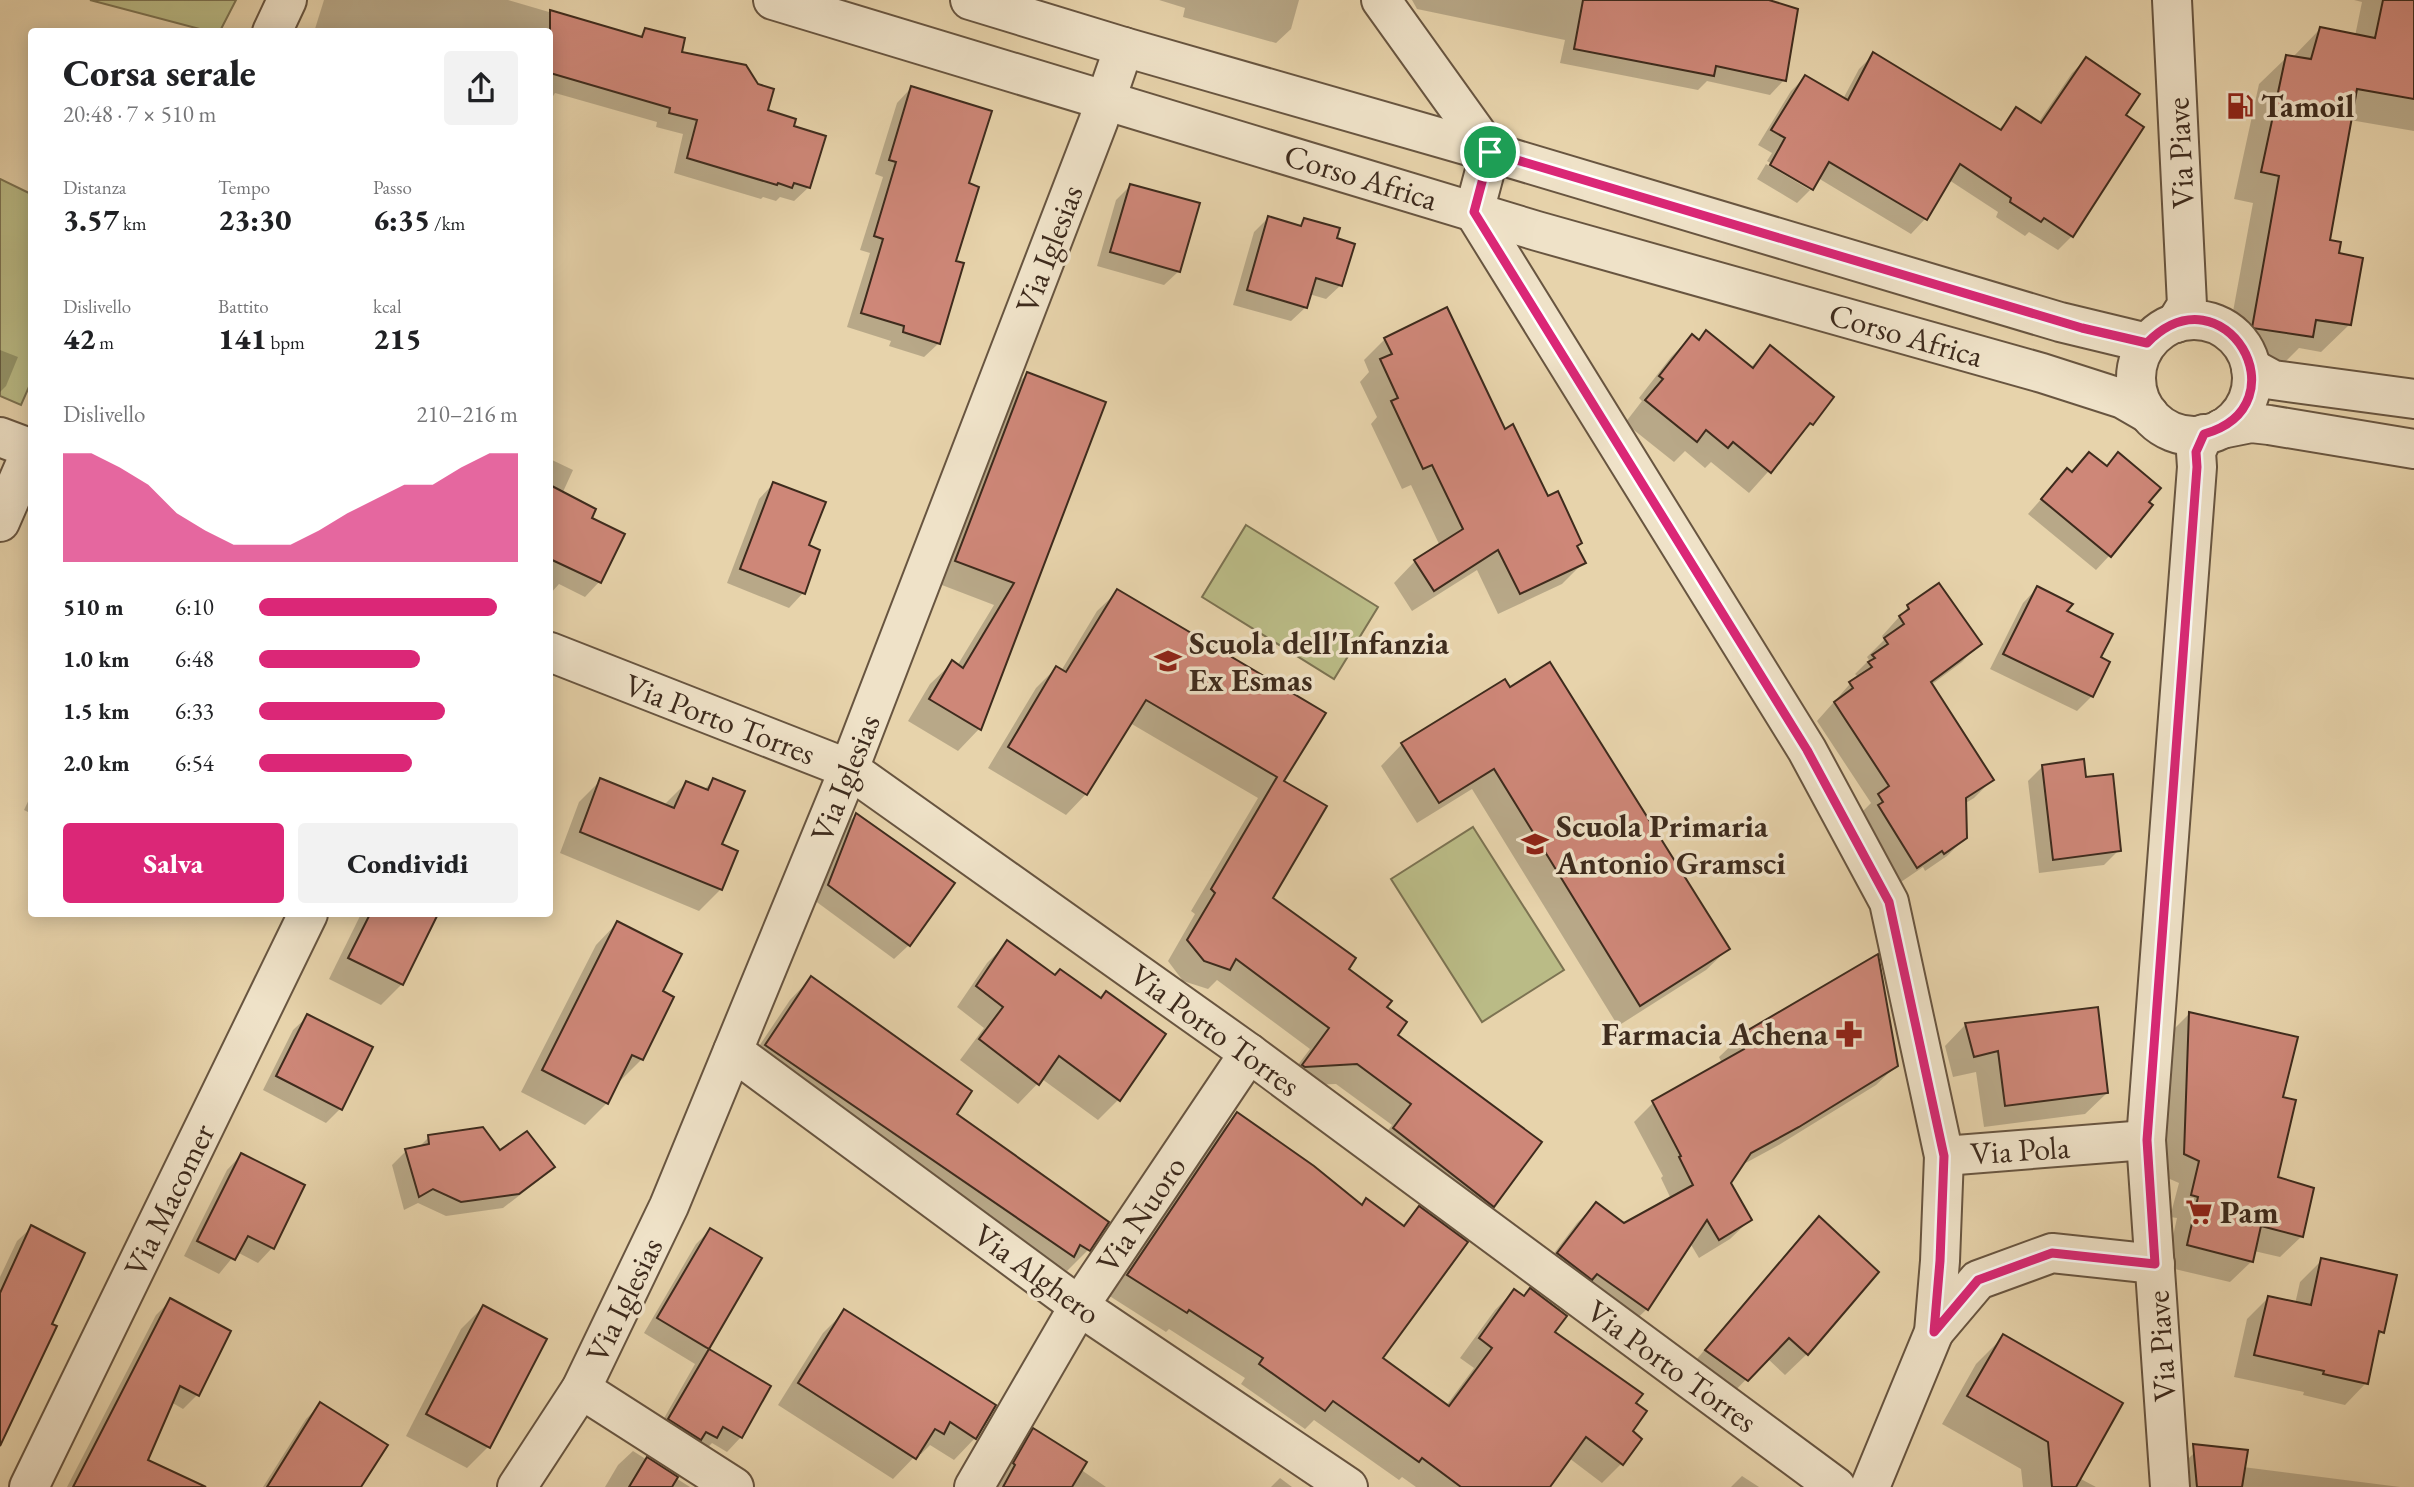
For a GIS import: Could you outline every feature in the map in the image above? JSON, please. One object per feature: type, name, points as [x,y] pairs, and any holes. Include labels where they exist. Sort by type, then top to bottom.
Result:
[{"type":"street","points":[[274,28],[287,0]]},
{"type":"street","name":"Corso Africa","points":[[773,0],[1474,212],[2042,373],[2123,399],[2149,414]]},
{"type":"street","name":"Corso Africa","points":[[970,0],[2071,325],[2178,323]]},
{"type":"street","points":[[1381,0],[1490,152],[1474,212],[1807,750],[1889,902],[1944,1156]]},
{"type":"street","name":"Via Piave","points":[[2172,0],[2178,323]]},
{"type":"street","name":"Via Iglesias","points":[[517,1487],[581,1389],[669,1206],[849,769],[1106,101],[1124,47]]},
{"type":"street","points":[[2201,437],[2231,422],[2246,403],[2250,392],[2251,368],[2247,354],[2235,337],[2217,325],[2178,323],[2140,356],[2136,371],[2141,401],[2158,424],[2201,437],[2251,423],[2414,449]]},
{"type":"street","points":[[2251,368],[2273,380],[2414,399]]},
{"type":"street","points":[[0,437],[28,448]]},
{"type":"street","name":"Via Piave","points":[[2171,1487],[2147,1140],[2201,437]]},
{"type":"street","points":[[0,522],[28,456]]},
{"type":"street","name":"Via Porto Torres","points":[[553,653],[849,769],[1249,1053],[1836,1487]]},
{"type":"street","name":"Via Macomer","points":[[29,1487],[307,917]]},
{"type":"street","name":"Via Alghero","points":[[733,1051],[1079,1306],[1348,1487]]},
{"type":"street","name":"Via Nuoro","points":[[974,1487],[1079,1306],[1249,1053]]},
{"type":"street","name":"Via Pola","points":[[1870,1487],[1934,1332],[1944,1156],[2147,1140]]},
{"type":"street","name":"Via Pola","points":[[1934,1332],[1978,1280],[2052,1253],[2155,1264]]},
{"type":"street","points":[[581,1389],[734,1487]]},
{"type":"green space","points":[[90,0],[236,0],[222,28],[196,28]]},
{"type":"green space","points":[[0,179],[28,193],[28,389],[21,405],[0,396]]},
{"type":"green space","points":[[1246,525],[1378,607],[1334,679],[1202,597]]},
{"type":"green space","points":[[1473,827],[1564,970],[1482,1022],[1391,879]]},
{"type":"building","points":[[1583,0],[1769,0],[1798,9],[1786,81],[1716,66],[1714,76],[1574,49]]},
{"type":"building","points":[[2383,0],[2414,0],[2414,99],[2357,89],[2330,240],[2341,242],[2339,253],[2363,258],[2351,325],[2316,320],[2313,337],[2252,328],[2279,176],[2261,172],[2286,55],[2311,59],[2320,27],[2375,38]]},
{"type":"building","points":[[550,10],[642,37],[645,28],[685,38],[682,52],[746,65],[758,84],[774,89],[768,110],[796,119],[794,126],[826,136],[810,188],[794,183],[792,188],[778,183],[777,185],[687,158],[697,120],[669,113],[670,108],[553,74],[553,28],[550,28]]},
{"type":"building","points":[[1873,52],[2001,130],[2016,107],[2041,123],[2086,57],[2140,94],[2126,115],[2144,127],[2073,237],[2044,218],[2041,222],[2010,202],[2011,198],[1960,164],[1927,220],[1829,162],[1813,190],[1770,165],[1785,138],[1771,130],[1805,75],[1848,100]]},
{"type":"building","points":[[911,86],[992,111],[969,183],[979,187],[956,261],[964,263],[940,344],[903,332],[904,326],[861,313],[883,239],[874,236],[896,162],[889,160]]},
{"type":"building","points":[[1130,184],[1200,203],[1180,272],[1110,252]]},
{"type":"building","points":[[1268,216],[1301,226],[1304,218],[1340,228],[1337,238],[1355,244],[1342,286],[1316,278],[1307,308],[1247,290]]},
{"type":"building","points":[[1447,307],[1505,429],[1513,424],[1548,496],[1558,491],[1582,543],[1577,546],[1586,563],[1520,594],[1498,550],[1434,591],[1414,560],[1463,529],[1432,465],[1423,469],[1391,401],[1398,398],[1380,359],[1392,354],[1384,338]]},
{"type":"building","points":[[1706,330],[1753,368],[1770,345],[1834,397],[1771,473],[1733,442],[1728,448],[1706,430],[1697,442],[1645,400],[1663,379],[1659,376],[1692,334],[1699,340]]},
{"type":"building","points":[[1027,372],[1106,402],[981,730],[929,699],[952,660],[963,668],[1014,583],[955,561]]},
{"type":"building","points":[[2089,452],[2107,466],[2118,452],[2161,488],[2149,502],[2153,505],[2111,557],[2041,499],[2067,468],[2072,472]]},
{"type":"building","points":[[773,482],[826,502],[809,545],[820,550],[805,594],[740,569]]},
{"type":"building","points":[[553,487],[596,509],[592,518],[625,534],[601,583],[553,560]]},
{"type":"building","points":[[1939,583],[1982,644],[1931,682],[1994,780],[1966,798],[1967,838],[1917,868],[1878,805],[1883,802],[1878,794],[1889,786],[1834,702],[1853,688],[1849,682],[1872,667],[1868,662],[1875,658],[1872,655],[1888,644],[1884,638],[1904,624],[1899,616],[1909,609],[1907,605]]},
{"type":"building","points":[[2037,586],[2073,604],[2067,611],[2113,634],[2101,657],[2110,662],[2093,697],[2003,654]]},
{"type":"building","points":[[1117,589],[1326,713],[1284,781],[1327,806],[1273,898],[1356,958],[1349,969],[1392,1001],[1387,1007],[1407,1022],[1398,1035],[1542,1142],[1494,1207],[1393,1128],[1411,1104],[1357,1064],[1302,1065],[1329,1028],[1236,959],[1230,970],[1204,961],[1187,940],[1215,893],[1211,889],[1277,777],[1146,700],[1087,795],[1008,747],[1056,666],[1066,672]]},
{"type":"building","points":[[1550,662],[1730,949],[1640,1006],[1494,769],[1439,803],[1401,743],[1505,679],[1510,687]]},
{"type":"building","points":[[2084,759],[2086,777],[2113,774],[2121,851],[2053,860],[2042,765]]},
{"type":"building","points":[[600,778],[674,808],[686,781],[708,790],[713,778],[745,791],[722,844],[738,851],[722,890],[580,832]]},
{"type":"building","points":[[856,813],[955,883],[910,946],[828,885]]},
{"type":"building","points":[[368,917],[437,917],[403,985],[348,958]]},
{"type":"building","points":[[617,921],[682,954],[663,991],[674,997],[643,1060],[632,1055],[608,1104],[542,1070]]},
{"type":"building","points":[[1007,940],[1055,975],[1060,969],[1101,998],[1106,991],[1166,1034],[1120,1101],[1059,1056],[1039,1085],[979,1039],[1003,1007],[976,986]]},
{"type":"building","points":[[1878,954],[1898,1066],[1751,1153],[1731,1183],[1752,1220],[1719,1240],[1707,1220],[1648,1310],[1597,1274],[1592,1280],[1557,1253],[1596,1202],[1624,1223],[1693,1185],[1652,1101],[1744,1049],[1738,1036]]},
{"type":"building","points":[[811,976],[972,1091],[957,1114],[1109,1222],[1090,1251],[1080,1245],[1074,1257],[765,1045]]},
{"type":"building","points":[[2098,1007],[2108,1093],[2005,1106],[1998,1051],[1974,1057],[1965,1023]]},
{"type":"building","points":[[2189,1012],[2298,1037],[2283,1097],[2296,1100],[2278,1177],[2314,1188],[2303,1237],[2261,1226],[2253,1262],[2187,1245],[2198,1197],[2191,1195],[2199,1161],[2184,1154]]},
{"type":"building","points":[[307,1014],[373,1047],[342,1110],[276,1076]]},
{"type":"building","points":[[1237,1112],[1314,1166],[1362,1205],[1366,1198],[1404,1226],[1419,1206],[1468,1242],[1383,1358],[1449,1406],[1492,1348],[1479,1338],[1514,1289],[1524,1296],[1530,1288],[1567,1316],[1555,1332],[1643,1394],[1636,1403],[1647,1411],[1633,1431],[1642,1439],[1623,1465],[1586,1437],[1550,1487],[1461,1487],[1422,1458],[1419,1462],[1333,1401],[1325,1411],[1259,1364],[1263,1358],[1189,1310],[1187,1313],[1127,1275]]},
{"type":"building","points":[[483,1127],[500,1150],[527,1131],[555,1167],[519,1194],[461,1202],[433,1189],[419,1197],[405,1149],[429,1144],[428,1135]]},
{"type":"building","points":[[241,1153],[305,1185],[274,1249],[248,1236],[235,1260],[197,1241]]},
{"type":"building","points":[[1819,1216],[1879,1272],[1808,1355],[1789,1338],[1748,1381],[1705,1350]]},
{"type":"building","points":[[31,1225],[85,1253],[52,1324],[57,1326],[0,1446],[0,1293]]},
{"type":"building","points":[[710,1228],[762,1258],[709,1349],[657,1318]]},
{"type":"building","points":[[2321,1258],[2397,1275],[2384,1333],[2379,1331],[2368,1384],[2254,1355],[2268,1296],[2311,1305]]},
{"type":"building","points":[[170,1298],[231,1331],[199,1396],[180,1386],[148,1460],[206,1487],[73,1487]]},
{"type":"building","points":[[483,1305],[547,1339],[490,1448],[426,1414]]},
{"type":"building","points":[[844,1309],[996,1405],[976,1439],[950,1422],[944,1434],[935,1429],[916,1459],[798,1383]]},
{"type":"building","points":[[2003,1334],[2123,1403],[2076,1487],[2052,1487],[2048,1442],[1967,1396]]},
{"type":"building","points":[[709,1349],[771,1386],[742,1438],[723,1427],[717,1438],[706,1432],[701,1440],[668,1419]]},
{"type":"building","points":[[320,1402],[388,1445],[361,1487],[267,1487]]},
{"type":"building","points":[[1033,1428],[1087,1462],[1072,1487],[1003,1487]]},
{"type":"building","points":[[2193,1444],[2248,1450],[2242,1487],[2197,1487]]},
{"type":"building","points":[[647,1457],[678,1477],[672,1487],[629,1487]]},
{"type":"place","name":"Tamoil","points":[[2240,106]]},
{"type":"place","name":"Scuola dell'Infanzia Ex Esmas","points":[[1168,661]]},
{"type":"place","name":"Scuola Primaria Antonio Gramsci","points":[[1535,844]]},
{"type":"place","name":"Farmacia Achena","points":[[1849,1034]]},
{"type":"place","name":"Pam","points":[[2199,1212]]},
{"type":"route","points":[[1490,152],[2082,328],[2147,343],[2165,327],[2188,320],[2203,320],[2229,332],[2240,342],[2251,368],[2252,380],[2246,403],[2231,422],[2221,429],[2204,434],[2196,452],[2147,1140],[2155,1264],[2052,1253],[1978,1280],[1934,1332],[1944,1156],[1889,902],[1807,750],[1474,212],[1490,152]]}]
